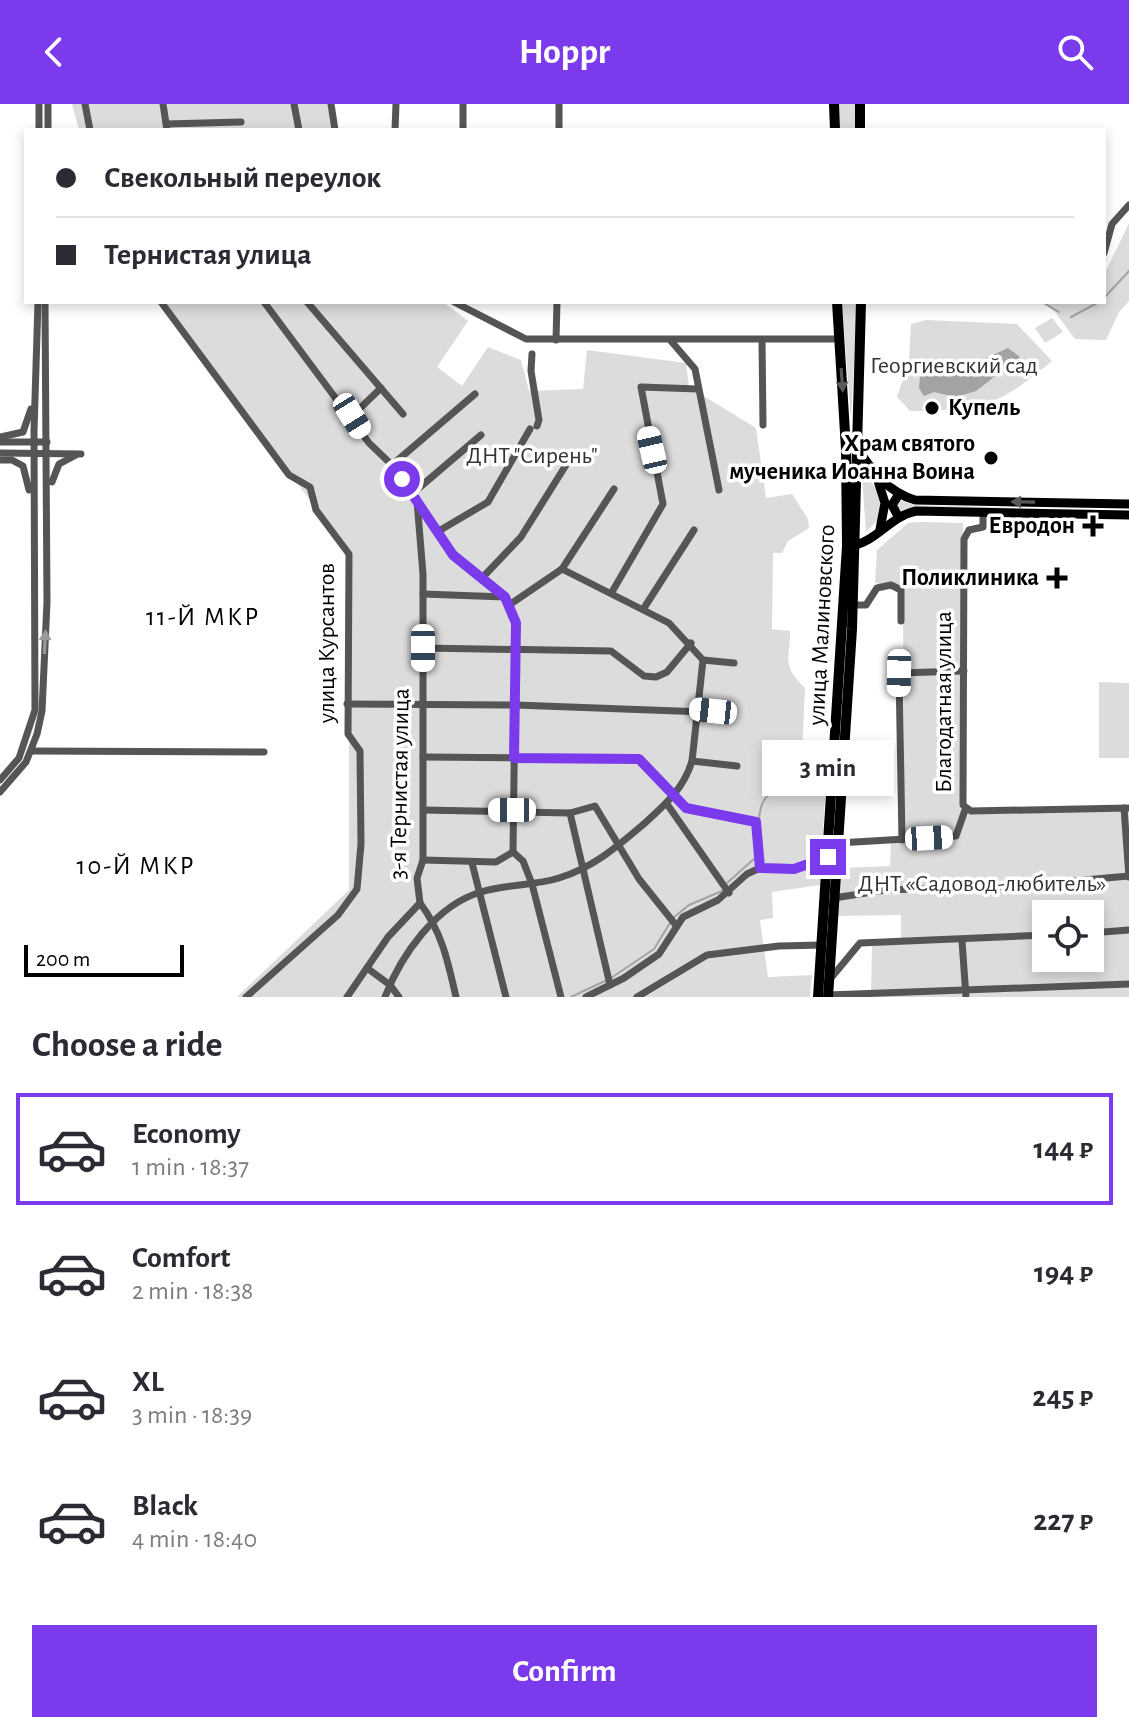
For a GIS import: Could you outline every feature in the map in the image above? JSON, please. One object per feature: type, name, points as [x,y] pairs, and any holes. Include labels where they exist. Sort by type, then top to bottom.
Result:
[{"type":"highway","points":[[834,104],[835,128]]},
{"type":"highway","points":[[860,104],[860,128]]},
{"type":"highway","name":"улица Малиновского","points":[[825,996],[829,980],[853,605],[837,304]]},
{"type":"highway","name":"улица Малиновского","points":[[825,996],[822,945],[851,546],[861,304]]},
{"type":"main road","points":[[856,447],[876,475],[899,494],[926,501],[1129,504]]},
{"type":"main road","points":[[876,475],[885,503],[879,531]]},
{"type":"main road","points":[[898,516],[892,505],[899,494]]},
{"type":"main road","points":[[1051,503],[1055,508],[1051,514]]},
{"type":"main road","points":[[1068,503],[1064,508],[1068,515]]},
{"type":"main road","points":[[851,546],[879,531],[898,516],[916,511],[1129,515]]},
{"type":"street","points":[[39,104],[39,128]]},
{"type":"street","points":[[48,104],[48,128]]},
{"type":"street","points":[[85,104],[90,128]]},
{"type":"street","points":[[163,104],[167,127],[241,122]]},
{"type":"street","points":[[294,104],[299,128]]},
{"type":"street","points":[[331,104],[334,128]]},
{"type":"street","points":[[395,128],[396,104]]},
{"type":"street","points":[[463,104],[463,128]]},
{"type":"street","points":[[559,104],[559,128]]},
{"type":"street","points":[[1106,246],[1112,224],[1129,205]]},
{"type":"street","points":[[0,780],[19,758],[35,710],[33,540],[38,304]]},
{"type":"street","points":[[0,792],[31,751],[42,711],[47,602],[45,304]]},
{"type":"street","name":"улица Курсантов","points":[[162,304],[289,475],[310,487],[316,510],[349,554],[348,734],[360,751],[361,844],[357,889],[338,915],[246,997]]},
{"type":"street","points":[[266,304],[352,416],[369,443],[392,465],[453,555],[483,577],[507,601],[516,623],[513,852],[523,861],[532,884],[561,997]]},
{"type":"street","points":[[309,304],[403,414]]},
{"type":"street","points":[[459,304],[526,339],[840,339]]},
{"type":"street","points":[[556,340],[557,304]]},
{"type":"street","points":[[762,340],[763,425]]},
{"type":"street","points":[[671,341],[695,369],[719,490]]},
{"type":"street","points":[[437,532],[488,502],[539,420],[531,371],[532,354]]},
{"type":"street","points":[[0,439],[19,435],[27,427],[36,380]]},
{"type":"street","points":[[612,592],[663,504],[641,387],[698,389]]},
{"type":"street","points":[[352,416],[381,388]]},
{"type":"street","points":[[392,465],[475,394]]},
{"type":"street","points":[[415,496],[481,435]]},
{"type":"street","points":[[0,439],[47,442]]},
{"type":"street","points":[[0,453],[81,454],[63,461],[52,473],[47,511]]},
{"type":"street","points":[[483,577],[521,537],[571,457]]},
{"type":"street","points":[[0,460],[15,461],[25,470],[34,513]]},
{"type":"street","points":[[423,594],[507,601],[562,569],[614,489]]},
{"type":"street","name":"3-я Тернистая улица","points":[[347,997],[420,903],[417,878],[423,860],[423,594],[415,496]]},
{"type":"street","name":"Благодатная улица","points":[[838,843],[956,836],[965,810],[962,798],[964,539],[969,530],[983,527],[983,513]]},
{"type":"street","points":[[644,608],[694,530]]},
{"type":"street","points":[[33,540],[42,542],[42,587],[47,602]]},
{"type":"street","points":[[385,997],[401,962],[435,922],[458,902],[481,892],[532,884],[583,868],[620,845],[667,804],[675,796],[692,761],[703,660],[691,643],[644,608],[562,569]]},
{"type":"street","points":[[853,605],[866,605],[872,592],[883,585],[901,590],[901,621]]},
{"type":"street","points":[[423,648],[611,651],[644,676],[656,677],[667,672],[691,643]]},
{"type":"street","points":[[703,660],[734,663]]},
{"type":"street","points":[[902,840],[899,673],[964,671]]},
{"type":"street","points":[[347,704],[696,709],[731,713]]},
{"type":"street","points":[[31,751],[264,752]]},
{"type":"street","points":[[423,757],[639,759],[686,808],[756,822],[760,868]]},
{"type":"street","points":[[692,761],[737,766]]},
{"type":"street","points":[[667,804],[729,893]]},
{"type":"street","points":[[424,810],[570,813],[595,806],[639,879],[675,924]]},
{"type":"street","points":[[834,898],[874,891],[1015,886],[1129,876],[1127,808]]},
{"type":"street","name":"Благодатная улица","points":[[965,810],[1127,808]]},
{"type":"street","points":[[570,813],[610,985]]},
{"type":"street","points":[[423,860],[496,862],[513,852]]},
{"type":"street","points":[[586,997],[659,954],[672,937],[675,924],[693,910],[729,893],[747,874],[760,868],[794,869],[828,857]]},
{"type":"street","points":[[472,863],[506,997]]},
{"type":"street","points":[[420,903],[435,922],[445,945],[456,997]]},
{"type":"street","points":[[1104,932],[1129,930]]},
{"type":"street","points":[[829,980],[860,943],[1032,936]]},
{"type":"street","points":[[962,941],[966,994]]},
{"type":"street","points":[[637,997],[707,955],[779,946],[822,945]]},
{"type":"street","points":[[367,968],[390,985],[399,997]]},
{"type":"street","points":[[825,996],[966,994],[1129,984]]},
{"type":"green space","points":[[72,104],[330,104],[332,128],[78,128]]},
{"type":"green space","points":[[839,104],[856,104],[856,128],[839,128]]},
{"type":"green space","points":[[1129,223],[1129,301],[1119,312],[1106,340],[1075,339],[1055,312],[1045,304],[1106,304],[1106,271]]},
{"type":"green space","name":"ДНТ «Садовод-любитель»","points":[[160,304],[446,304],[468,321],[437,367],[462,386],[488,347],[521,360],[529,391],[583,389],[587,350],[686,363],[689,387],[756,428],[766,498],[792,494],[808,519],[809,528],[788,541],[782,553],[773,553],[772,629],[790,631],[790,667],[805,688],[801,776],[826,779],[820,885],[772,892],[773,918],[760,920],[768,977],[812,975],[810,997],[237,997],[349,890],[349,551]]},
{"type":"green space","points":[[842,304],[857,304],[851,421]]},
{"type":"green space","points":[[1052,318],[1063,332],[1045,343],[1035,328]]},
{"type":"green space","name":"Георгиевский сад","points":[[926,320],[1017,324],[1052,361],[1017,388],[987,403],[954,410],[910,411],[897,397],[909,361],[911,324]]},
{"type":"green space","points":[[866,476],[882,496],[879,519],[866,532],[862,477]]},
{"type":"green space","points":[[897,499],[914,505],[1049,509],[915,507],[897,511]]},
{"type":"green space","name":"ДНТ «Садовод-любитель»","points":[[908,523],[963,523],[962,812],[1129,811],[1129,997],[868,997],[871,995],[872,945],[901,944],[901,915],[838,916],[839,899],[910,887],[839,895],[841,868],[890,866],[891,842],[904,841],[903,587],[875,583],[877,550]]},
{"type":"green space","points":[[1099,682],[1129,683],[1129,758],[1099,758]]},
{"type":"shaded area","points":[[1008,348],[1020,357],[976,391],[956,397],[934,392],[924,396],[919,388],[920,377],[929,372],[962,369]]},
{"type":"waterway","points":[[1106,296],[1129,271]]},
{"type":"waterway","points":[[1045,304],[1059,312]]},
{"type":"waterway","points":[[1071,317],[1095,304]]},
{"type":"waterway","points":[[759,821],[765,799],[783,784],[787,775]]},
{"type":"waterway","points":[[727,883],[755,858]]},
{"type":"waterway","points":[[611,978],[654,949],[673,918],[689,905],[722,891]]},
{"type":"waterway","points":[[571,997],[605,981]]},
{"type":"place","name":"Купель","points":[[932,408]]},
{"type":"place","name":"Храм святого мученика Иоанна Воина","points":[[991,458]]},
{"type":"place","name":"Евродон","points":[[1093,526]]},
{"type":"place","name":"Поликлиника","points":[[1057,578]]},
{"type":"district","name":"11-Й МКР","points":[[203,617]]},
{"type":"district","name":"10-Й МКР","points":[[136,866]]},
{"type":"route","points":[[402,479],[453,555],[505,597],[516,623],[514,758],[639,759],[686,808],[756,822],[760,868],[794,869],[828,857]]},
{"type":"park label","name":"ДНТ \"Сирень\"","points":[[532,456]]}]
